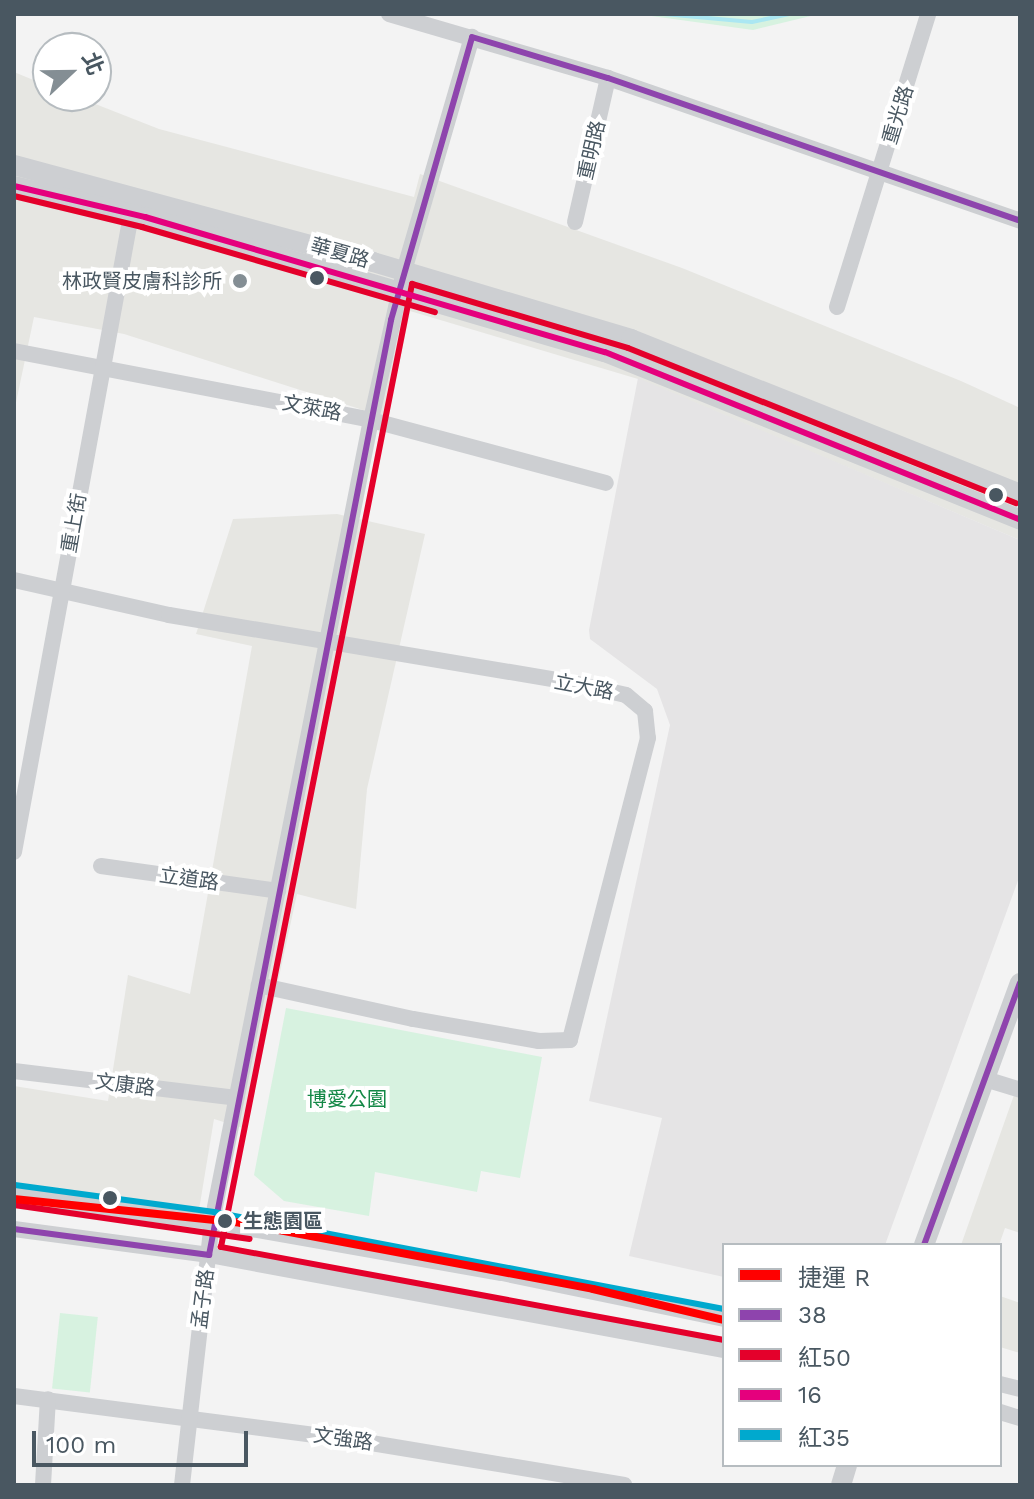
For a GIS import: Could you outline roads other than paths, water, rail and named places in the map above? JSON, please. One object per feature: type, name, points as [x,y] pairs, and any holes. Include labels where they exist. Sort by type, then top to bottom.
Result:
[{"type":"street","points":[[389,14],[608,78],[881,170],[1020,221]]},
{"type":"street","name":"重光路","points":[[837,307],[928,14]]},
{"type":"street","name":"孟子路","points":[[182,1485],[187,1417],[212,1222],[371,420],[402,281],[472,37]]},
{"type":"street","name":"重明路","points":[[575,222],[608,78]]},
{"type":"street","name":"華夏路","points":[[14,165],[133,204],[402,281],[631,339],[1020,494]]},
{"type":"street","name":"華夏路","points":[[14,186],[133,204]]},
{"type":"street","name":"重上街","points":[[15,843],[133,204]]},
{"type":"street","name":"華夏路","points":[[402,281],[615,355],[1020,520]]},
{"type":"street","name":"文萊路","points":[[14,351],[371,420],[606,483]]},
{"type":"street","points":[[867,457],[875,436]]},
{"type":"street","name":"立大路","points":[[14,580],[327,644],[626,695],[645,711],[648,738],[570,1040],[539,1041],[413,1019],[259,985]]},
{"type":"street","name":"立道路","points":[[101,866],[278,891]]},
{"type":"street","points":[[925,1243],[1020,983]]},
{"type":"street","name":"文康路","points":[[14,1071],[236,1098]]},
{"type":"street","points":[[985,1079],[1020,1090]]},
{"type":"street","points":[[14,1195],[212,1222],[516,1275],[722,1319]]},
{"type":"street","points":[[14,1229],[209,1255],[722,1350]]},
{"type":"street","name":"文強路","points":[[14,1396],[187,1417],[624,1485]]},
{"type":"street","points":[[43,1485],[48,1399]]},
{"type":"waterway","points":[[664,14],[752,22],[789,14]]},
{"type":"metro line","name":"R","points":[[14,1199],[241,1223],[593,1289],[722,1320]]},
{"type":"place","name":"林政賢皮膚科診所","points":[[240,281]]},
{"type":"place","name":"生態園區","points":[[225,1221]]},
{"type":"park label","name":"博愛公園","points":[[347,1099]]}]
